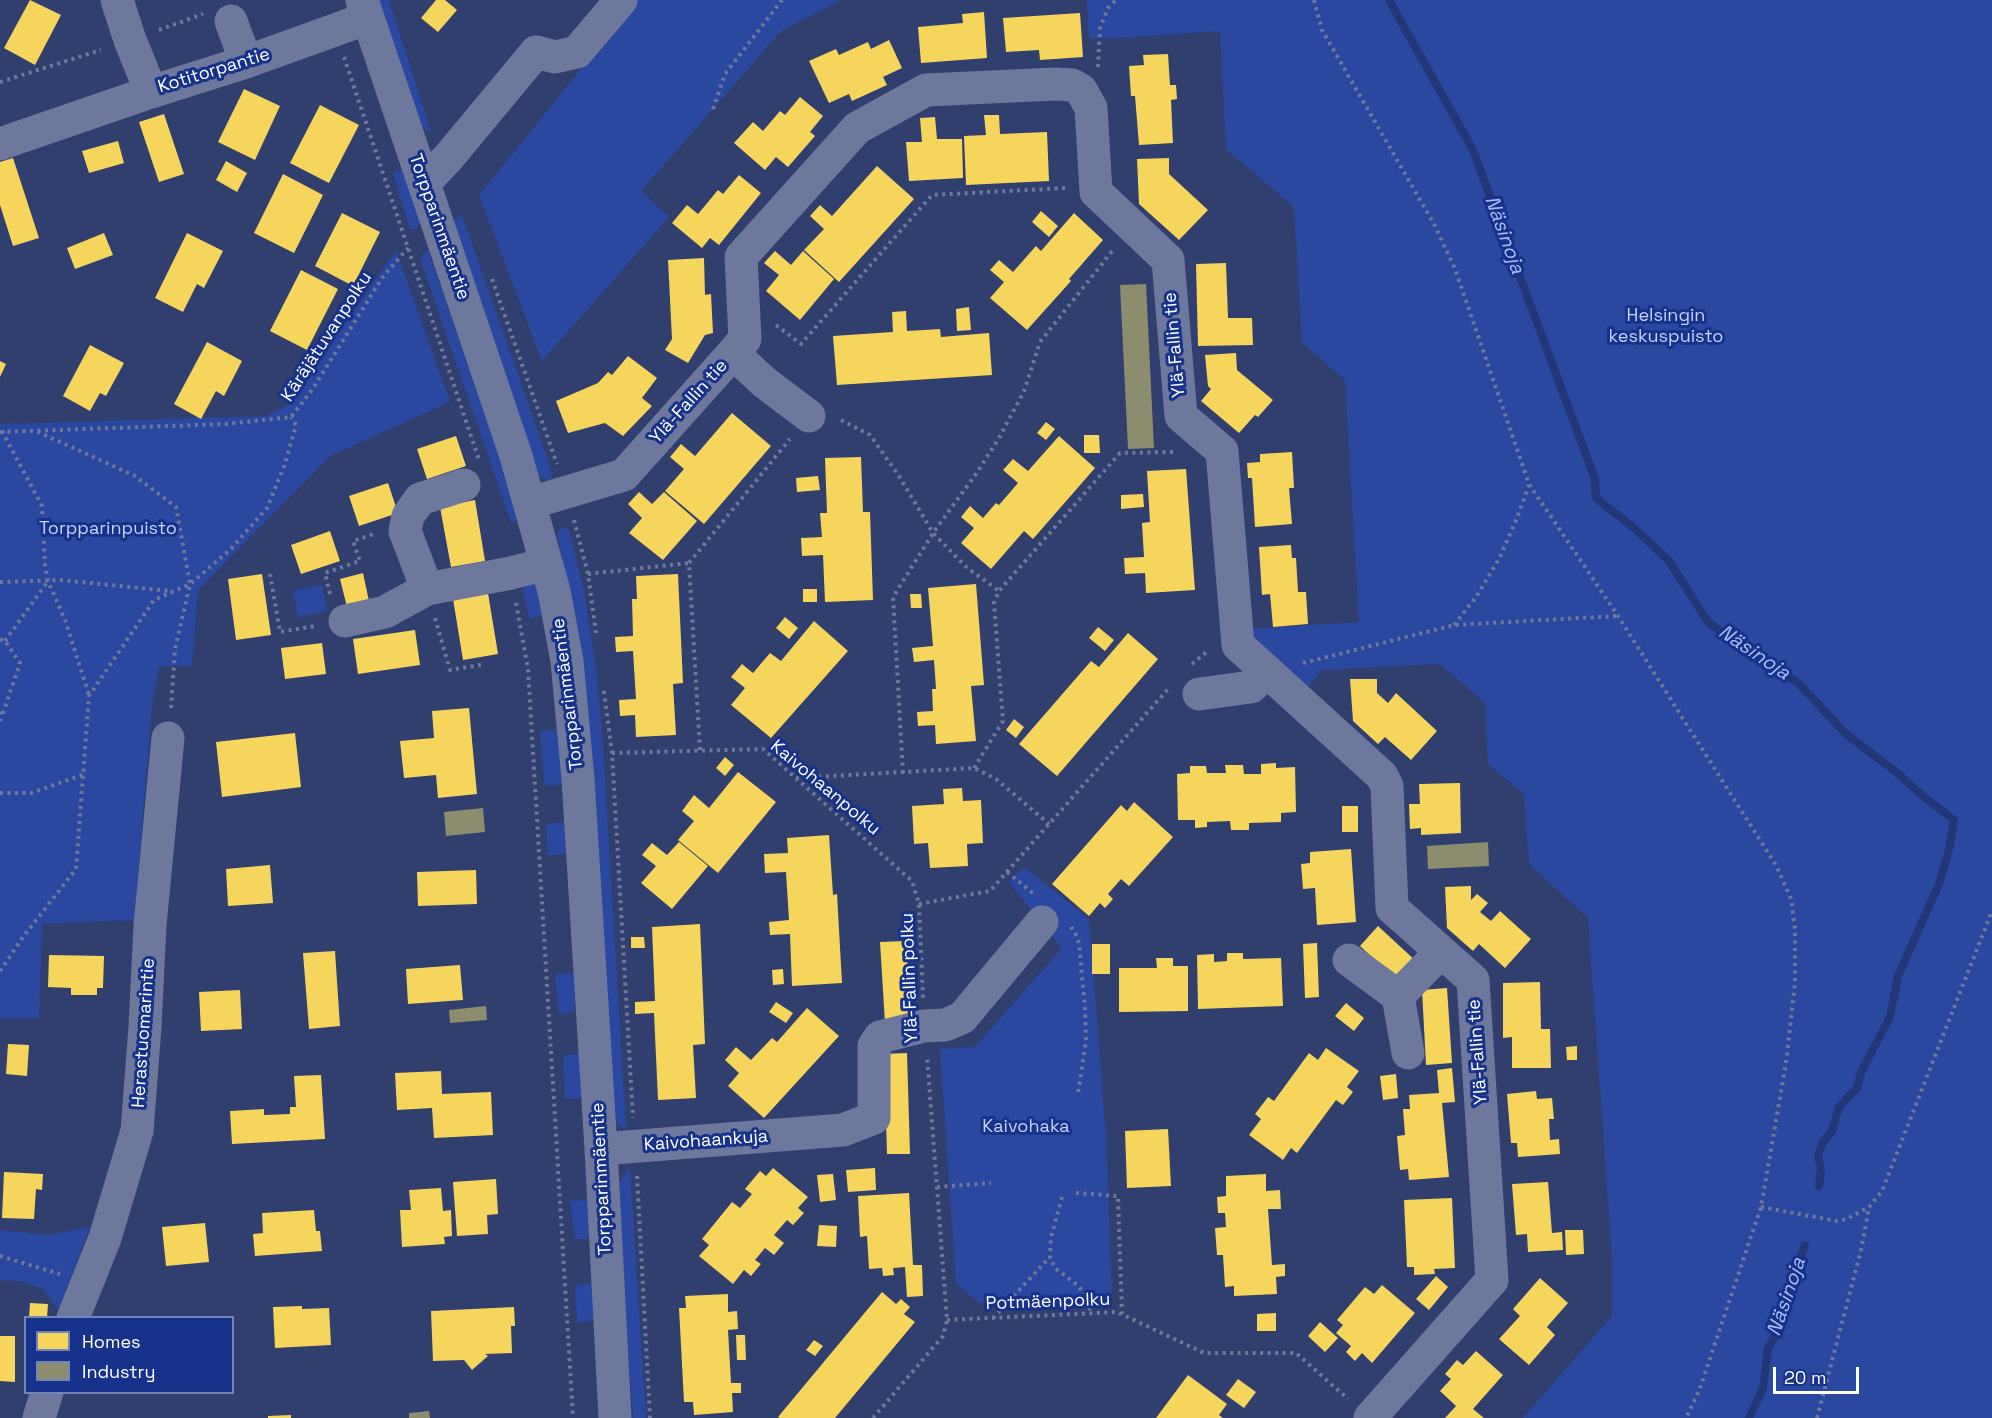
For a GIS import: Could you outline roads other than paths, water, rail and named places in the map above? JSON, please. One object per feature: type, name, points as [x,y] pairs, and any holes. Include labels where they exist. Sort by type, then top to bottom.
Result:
[{"type":"street","name":"Kotitorpantie","points":[[117,0],[151,92],[246,62],[335,29],[365,9]]},
{"type":"street","points":[[423,183],[448,158],[536,52],[555,57],[577,52],[621,0]]},
{"type":"street","name":"Torpparinmäentie","points":[[365,9],[516,456],[554,591],[567,662],[578,778],[615,1418]]},
{"type":"street","points":[[231,21],[246,62]]},
{"type":"street","name":"Ylä-Fallin tie","points":[[530,503],[624,475],[745,339],[741,257],[857,128],[926,90],[1055,84],[1072,85],[1081,90],[1091,108],[1096,192],[1168,260],[1182,416],[1222,451],[1238,645],[1382,776],[1388,786],[1392,908],[1473,980],[1492,1280],[1360,1409]]},
{"type":"street","points":[[0,144],[151,92]]},
{"type":"street","points":[[733,352],[764,382],[809,416]]},
{"type":"street","points":[[427,589],[405,531],[408,516],[420,499],[472,473]]},
{"type":"street","points":[[339,622],[385,612],[427,589],[546,564]]},
{"type":"street","points":[[1185,683],[1251,687],[1269,673]]},
{"type":"street","name":"Herastuomarintie","points":[[73,1316],[105,1238],[137,1131],[150,925],[168,738]]},
{"type":"street","name":"Kaivohaankuja","points":[[601,1149],[843,1130],[874,1118],[874,1046],[880,1037],[924,1026],[945,1025],[962,1018],[1050,915]]},
{"type":"street","points":[[1398,996],[1441,952]]},
{"type":"street","points":[[1349,960],[1398,996],[1408,1053]]},
{"type":"street","points":[[39,1418],[46,1394]]},
{"type":"waterway","name":"Näsinoja","points":[[1389,0],[1473,150],[1595,479],[1596,498],[1634,528],[1669,561],[1708,622],[1763,657],[1800,685],[1846,734],[1954,820],[1949,850],[1939,884],[1898,976],[1890,1017],[1861,1072],[1857,1088],[1839,1107],[1832,1131],[1823,1142],[1818,1156],[1821,1170],[1819,1186]]},
{"type":"waterway","name":"Näsinoja","points":[[1749,1418],[1763,1388],[1768,1349],[1783,1321],[1791,1283],[1805,1245]]},
{"type":"park label","name":"Helsingin keskuspuisto","points":[[1666,326]]},
{"type":"park label","name":"Torpparinpuisto","points":[[108,529]]},
{"type":"park label","name":"Kaivohaka","points":[[1026,1127]]}]
